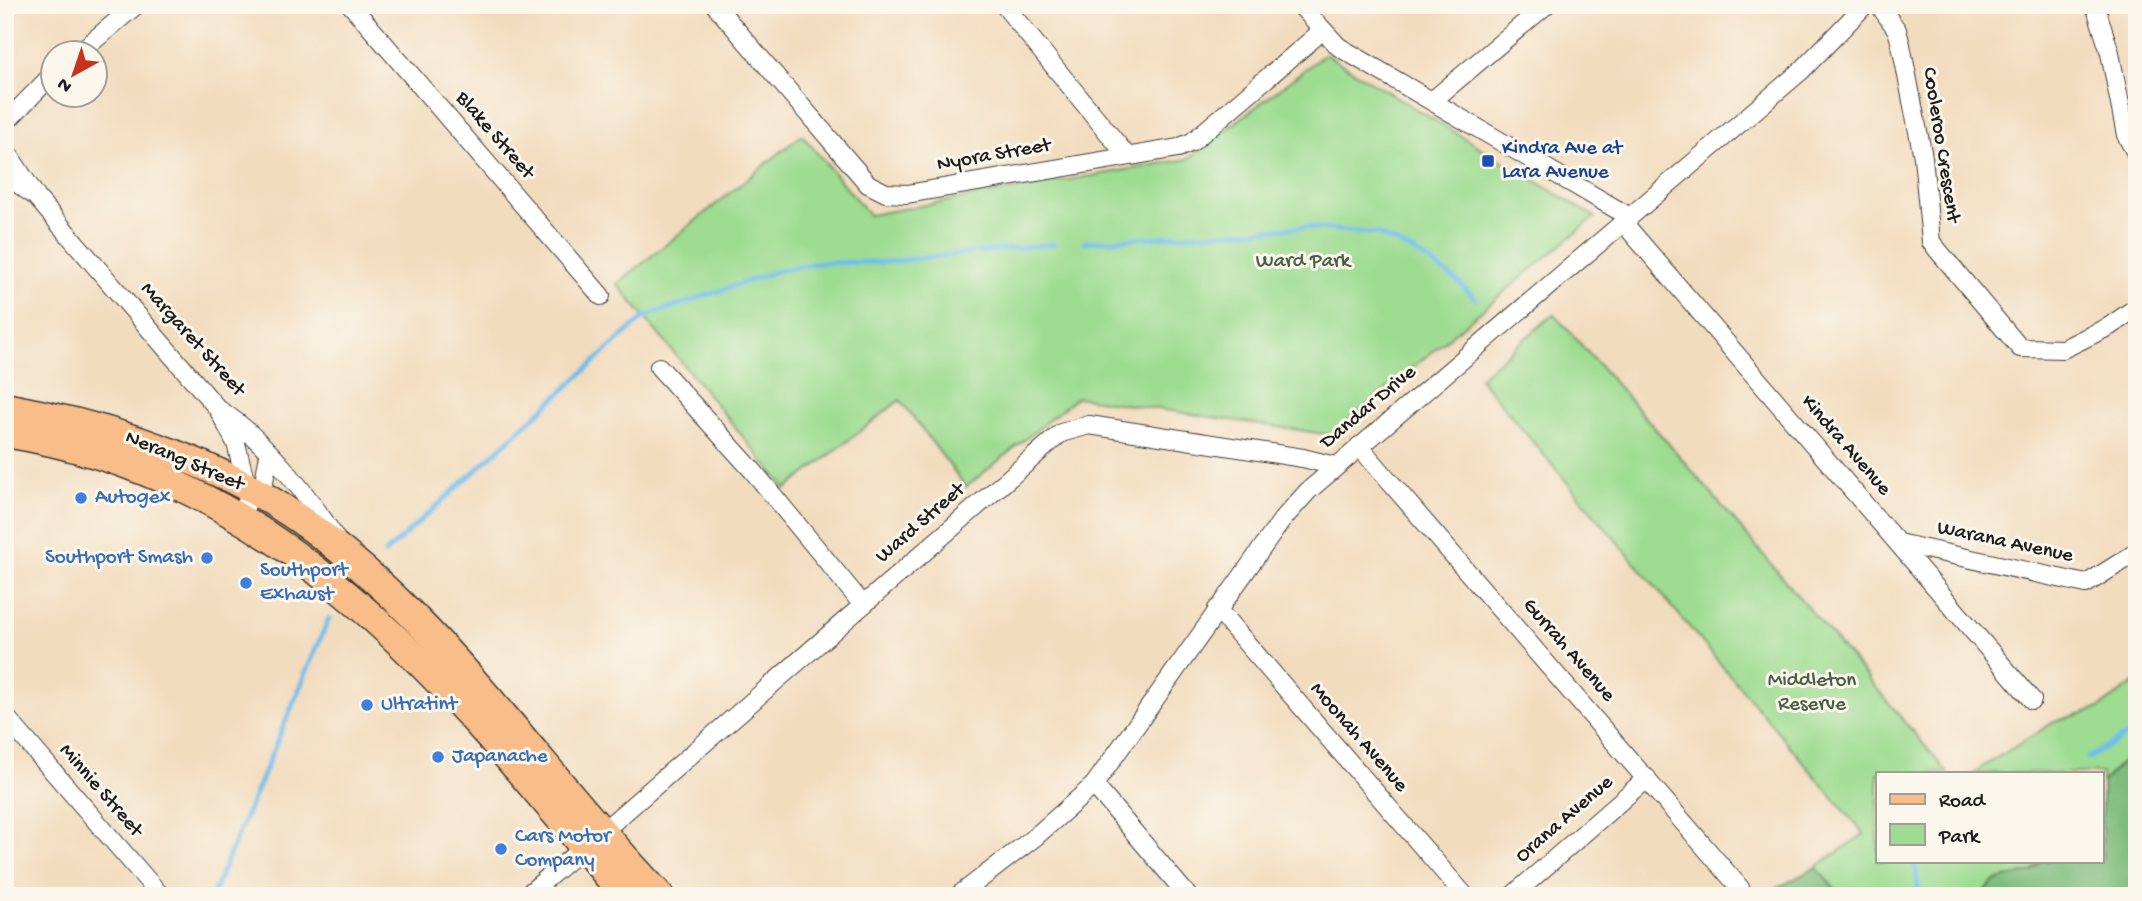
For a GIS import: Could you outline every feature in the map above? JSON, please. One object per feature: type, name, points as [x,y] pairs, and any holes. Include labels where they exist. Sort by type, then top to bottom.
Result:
[{"type":"main road","name":"Nerang Street","points":[[5,407],[137,439],[194,461],[252,490],[345,554],[431,636],[593,839]]},
{"type":"main road","name":"Nerang Street","points":[[5,433],[56,443],[147,472],[241,517],[321,572],[414,653],[593,839]]},
{"type":"main road","points":[[593,839],[625,896]]},
{"type":"main road","points":[[593,839],[660,896]]},
{"type":"street","points":[[97,38],[136,5]]},
{"type":"street","name":"Blake Street","points":[[351,5],[601,296]]},
{"type":"street","name":"Nyora Street","points":[[715,5],[868,184],[886,193],[907,194],[1127,156],[1167,152],[1192,142],[1322,32]]},
{"type":"street","points":[[1004,5],[1127,156]]},
{"type":"street","name":"Kindra Avenue","points":[[1300,5],[1322,32],[1339,47],[1625,219],[2032,700]]},
{"type":"street","points":[[1432,101],[1546,5]]},
{"type":"street","name":"Dandar Drive","points":[[958,896],[1035,837],[1094,785],[1282,520],[1335,466],[1801,71],[1866,5]]},
{"type":"street","name":"Cooleroo Crescent","points":[[1879,5],[1897,30],[1901,45],[1923,158],[1931,242],[2020,348],[2063,349],[2110,326],[2137,307]]},
{"type":"street","points":[[2095,5],[2110,53],[2126,135],[2137,155]]},
{"type":"street","points":[[5,107],[38,85]]},
{"type":"street","points":[[5,123],[38,89]]},
{"type":"street","name":"Margaret Street","points":[[5,149],[37,198],[218,409],[241,424],[321,515],[345,554]]},
{"type":"street","name":"Margaret Street","points":[[5,174],[37,198]]},
{"type":"street","points":[[659,367],[753,471],[863,605]]},
{"type":"street","points":[[218,409],[236,443],[244,476],[252,490]]},
{"type":"street","name":"Ward Street","points":[[526,896],[1061,433],[1089,425],[1335,466]]},
{"type":"street","name":"Gurrah Avenue","points":[[1359,446],[1740,888]]},
{"type":"street","points":[[241,517],[252,490],[264,481],[269,455]]},
{"type":"street","name":"Warana Avenue","points":[[1898,543],[2086,584],[2137,552]]},
{"type":"street","name":"Moonah Avenue","points":[[1217,609],[1465,896]]},
{"type":"street","name":"Minnie Street","points":[[5,716],[161,896]]},
{"type":"street","name":"Orana Avenue","points":[[1512,896],[1647,778]]},
{"type":"street","points":[[1094,785],[1188,896]]},
{"type":"green space","name":"Ward Park","points":[[1325,54],[1595,217],[1331,435],[1077,397],[966,487],[900,400],[786,489],[617,284],[802,135],[869,215],[1188,159]]},
{"type":"green space","name":"Middleton Reserve","points":[[1554,314],[1682,459],[1947,772],[1876,772],[1876,862],[2040,862],[2032,872],[1994,881],[1981,896],[1841,896],[1816,867],[1864,834],[1479,378]]},
{"type":"green space","points":[[2137,681],[2137,748],[2104,780],[2104,772],[1975,772],[2054,722],[2099,708]]},
{"type":"green space","points":[[2137,748],[2137,896],[1981,896],[1994,881],[2032,872],[2040,862],[2104,862],[2104,780]]},
{"type":"green space","points":[[1816,867],[1841,896],[1763,896]]},
{"type":"waterway","points":[[1084,242],[1306,227],[1378,234],[1417,253],[1455,279],[1476,299]]},
{"type":"waterway","points":[[385,553],[644,317],[777,271],[817,263],[887,262],[1054,244]]},
{"type":"waterway","points":[[212,896],[329,618]]},
{"type":"waterway","points":[[2088,758],[2137,729]]},
{"type":"waterway","points":[[1915,862],[1919,896]]},
{"type":"place","name":"Kindra Ave at Lara Avenue","points":[[1488,161]]},
{"type":"place","name":"Autogex","points":[[81,498]]},
{"type":"place","name":"Southport Smash","points":[[207,558]]},
{"type":"place","name":"Southport Exhaust","points":[[246,583]]},
{"type":"place","name":"Ultratint","points":[[367,705]]},
{"type":"place","name":"Japanache","points":[[438,757]]},
{"type":"place","name":"Cars Motor Company","points":[[501,849]]}]
